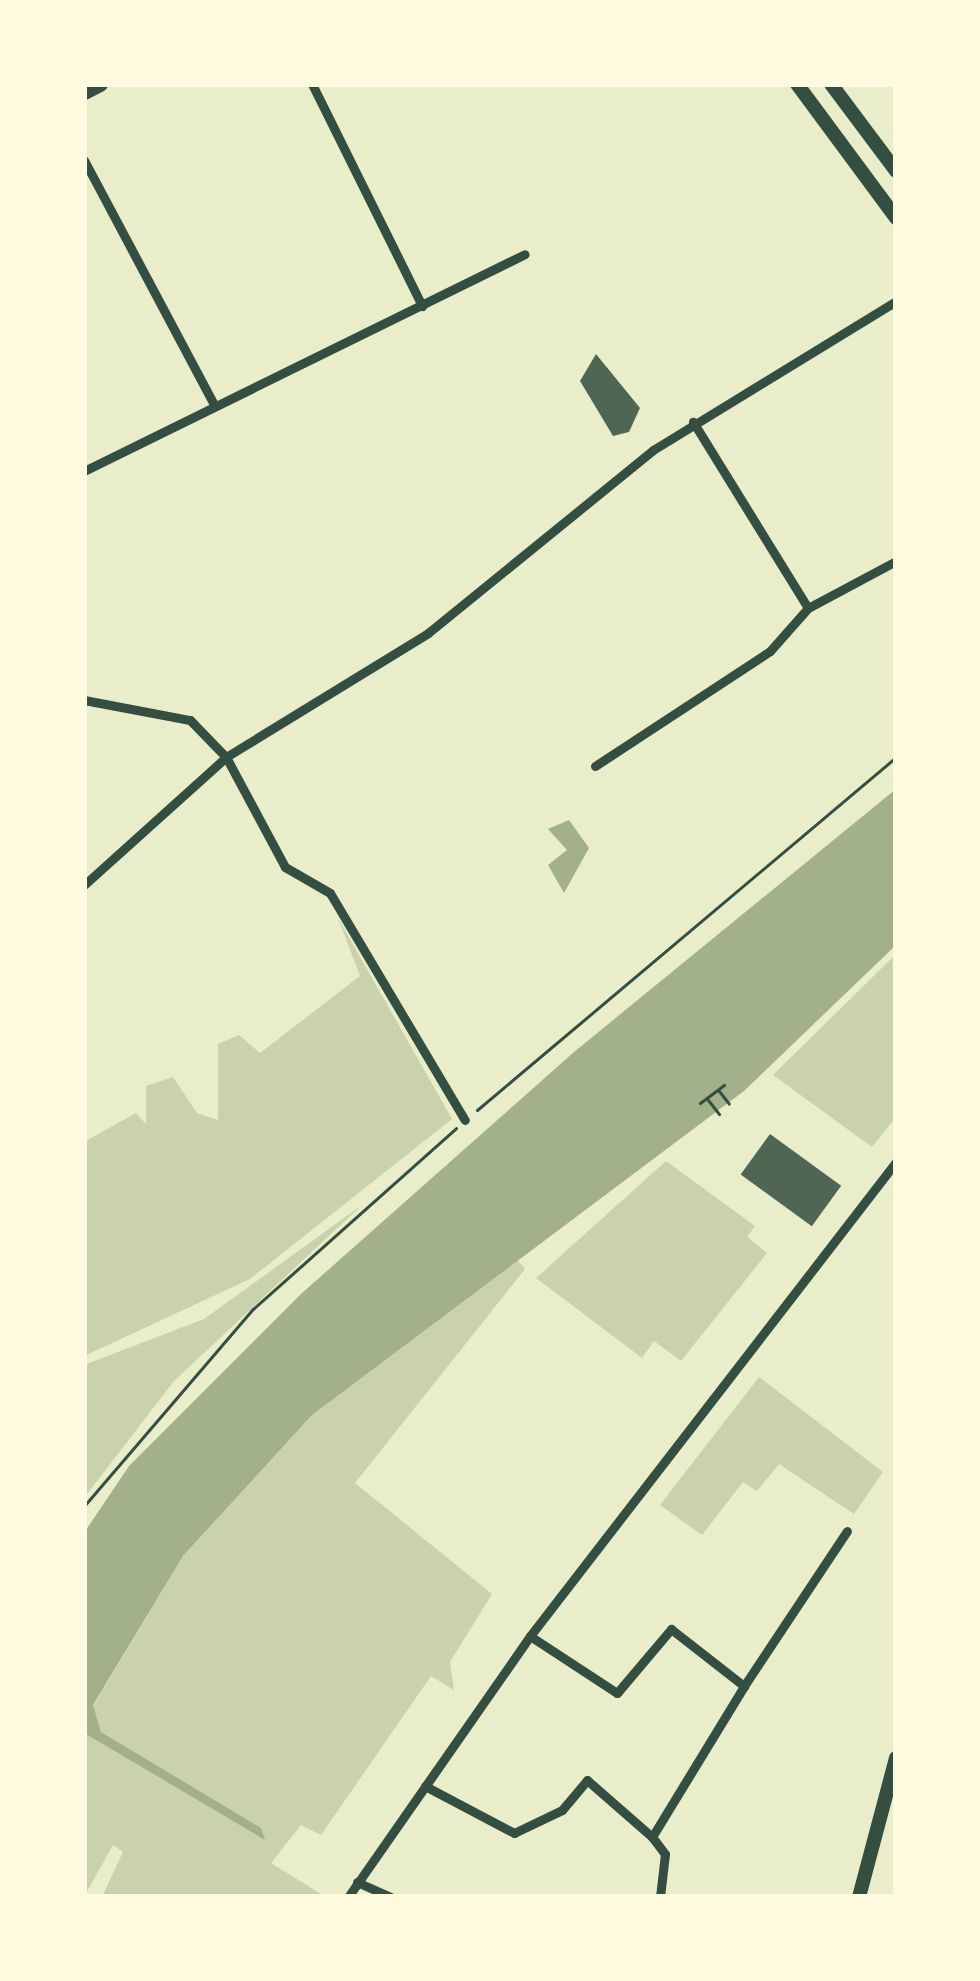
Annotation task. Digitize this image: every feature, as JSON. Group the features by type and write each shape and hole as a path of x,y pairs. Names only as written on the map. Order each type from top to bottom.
{"main road":[{"path":"84,92 100,84"},
{"path":"797,84 896,218"},
{"path":"831,84 896,171"},
{"path":"859,1897 896,1758"}],"street":[{"path":"312,84 422,306"},
{"path":"84,160 214,405"},
{"path":"84,472 525,254"},
{"path":"84,885 226,757 428,633 693,422 896,301"},
{"path":"693,422 808,608"},
{"path":"595,766 770,651 808,608 896,561"},
{"path":"84,700 190,720 226,757 285,867 330,893 465,1120"},
{"path":"348,1897 530,1636 896,1162"},
{"path":"652,1837 847,1531"},
{"path":"530,1636 616,1693 671,1629 744,1686"},
{"path":"425,1786 514,1833 562,1810 587,1780 665,1854 660,1897"},
{"path":"357,1882 391,1897"}],"path":[{"path":"84,1506 253,1309 465,1120 896,757"},
{"path":"700,1103 724,1085"},
{"path":"718,1090 730,1105"},
{"path":"706,1099 719,1114"}],"shaded area":[{"path":"896,789 896,945 744,1091 312,1415 183,1556 93,1705 101,1732 261,1828 265,1840 84,1733 84,1533 129,1466 301,1294 574,1052"},
{"path":"569,820 589,848 564,893 548,865 567,850 548,829"},
{"path":"338,918 452,1119 250,1279 84,1356 84,1142 136,1113 146,1124 146,1086 173,1077 197,1113 218,1120 218,1044 239,1035 260,1053 360,976"},
{"path":"896,954 896,1117 872,1147 773,1075"},
{"path":"666,1161 755,1226 747,1237 767,1253 681,1361 654,1341 642,1358 536,1278"},
{"path":"362,1205 174,1381 84,1498 84,1365 204,1319"},
{"path":"516,1258 525,1269 355,1483 492,1594 450,1662 454,1690 431,1676 321,1835 301,1825 271,1863 326,1897 102,1897 123,1852 113,1845 84,1897 84,1733 265,1840 101,1732 93,1706 183,1556 312,1415"},
{"path":"759,1377 883,1472 854,1514 779,1464 757,1491 743,1482 702,1535 660,1505"}],"building":[{"path":"596,354 640,408 629,432 613,436 580,381"},
{"path":"770,1134 841,1186 812,1226 741,1174"}]}
